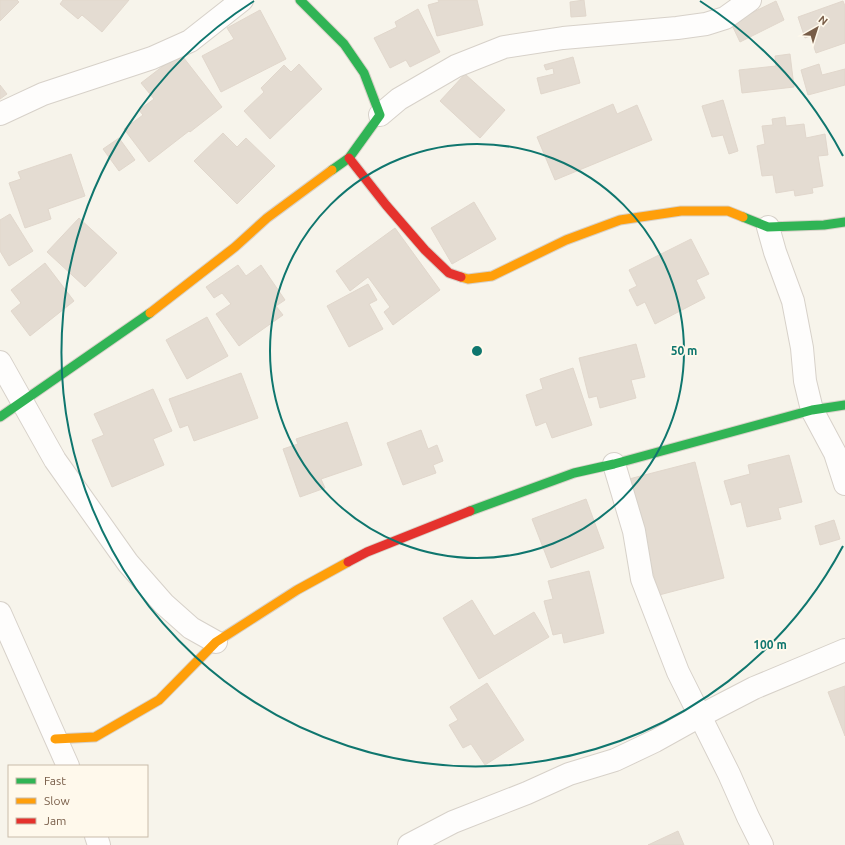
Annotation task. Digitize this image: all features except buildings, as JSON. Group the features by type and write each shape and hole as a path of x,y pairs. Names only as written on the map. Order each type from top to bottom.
{"street":[{"path":"0,114 42,94 152,58 190,41 242,0"},
{"path":"300,0 344,44 364,73 380,115"},
{"path":"0,417 159,307 235,247 268,218 349,158 380,115 399,99 456,66 504,47 563,38 706,24 725,18 750,0"},
{"path":"349,158 386,205 425,250 449,273 468,279 492,276 566,240 620,220 681,211 728,211 768,227 824,225 845,222"},
{"path":"768,227 775,252 793,301 802,348 804,381 812,410 834,453 845,484"},
{"path":"0,362 55,460 91,513 128,563 170,609 192,628 216,642"},
{"path":"55,738 95,737 153,704 159,700 216,642 297,590 367,552 431,526 574,473 614,464 812,410 845,405"},
{"path":"614,464 634,531 642,579 678,672 730,774 748,817 762,845"},
{"path":"0,613 68,765"},
{"path":"409,845 453,822 527,793 569,774 615,760 655,741 754,688 845,650"}],"traffic: fast":[{"path":"300,0 344,44 364,73 380,115 349,158 332,170"},
{"path":"743,217 768,227 824,225 845,222"},
{"path":"0,417 150,313"},
{"path":"470,511 574,473 614,464 812,410 845,405"}],"traffic: slow":[{"path":"150,313 235,247 267,218 332,170"},
{"path":"461,277 468,279 492,276 566,240 620,220 681,211 728,211 743,217"},
{"path":"55,739 95,737 159,700 216,642 297,590 348,562"}],"traffic: jam":[{"path":"349,158 386,205 425,250 449,273 461,277"},
{"path":"348,562 367,552 470,511"}]}
